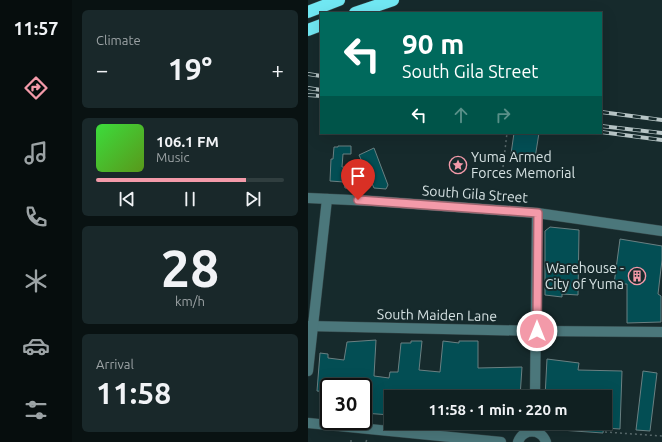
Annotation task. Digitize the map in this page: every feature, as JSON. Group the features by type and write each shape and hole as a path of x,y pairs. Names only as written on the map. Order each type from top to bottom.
{"highway":[{"path":"308,12 338,0"},
{"path":"358,12 393,0"},
{"path":"308,30 320,25"}],"street":[{"name":"South Gila Street","path":"308,198 373,201 538,213 662,231"},
{"path":"308,371 311,326 327,199"},
{"path":"535,390 538,213"},
{"name":"South Maiden Lane","path":"311,326 662,332"},
{"path":"308,423 501,442"},
{"path":"504,442 519,440 529,430"},
{"path":"537,430 547,441"}],"path":[{"path":"503,167 507,134"},
{"path":"606,432 662,436"},
{"path":"351,437 351,442"}],"building":[{"path":"514,134 539,134 535,158 511,154"},
{"path":"351,146 351,154 343,154 342,167 362,168 361,187 345,188 344,182 330,181 331,159 333,159 334,147"},
{"path":"374,148 388,185 386,189 374,188 359,155"},
{"path":"550,227 579,230 578,295 562,294 562,297 545,295 545,231"},
{"name":"Warehouse - City of Yuma","path":"620,239 662,246 658,294 661,296 661,322 627,323 627,284 614,284"},
{"path":"376,340 374,376 389,378 390,372 398,372 401,343 422,341 419,370 440,372 443,341 459,343 459,341 478,341 478,368 522,367 520,390 384,390 384,414 372,414 372,378 320,378 320,391 317,391 320,353 328,354 328,358 344,360 347,342"},
{"path":"547,359 579,363 578,370 622,371 620,429 612,428 612,390 545,390"},
{"path":"643,371 657,373 650,431 636,430"},
{"path":"560,430 603,430 603,433"}],"railway":[{"path":"308,74 320,76"},
{"path":"308,88 320,90"},
{"path":"308,95 320,96"},
{"path":"602,112 662,120"},
{"path":"602,126 662,133"},
{"path":"602,132 662,140"}],"place":[{"name":"Yuma Armed Forces Memorial","path":"458,165"},
{"name":"Warehouse - City of Yuma","path":"637,276"}],"route":[{"path":"358,200 538,213 537,331"}]}
